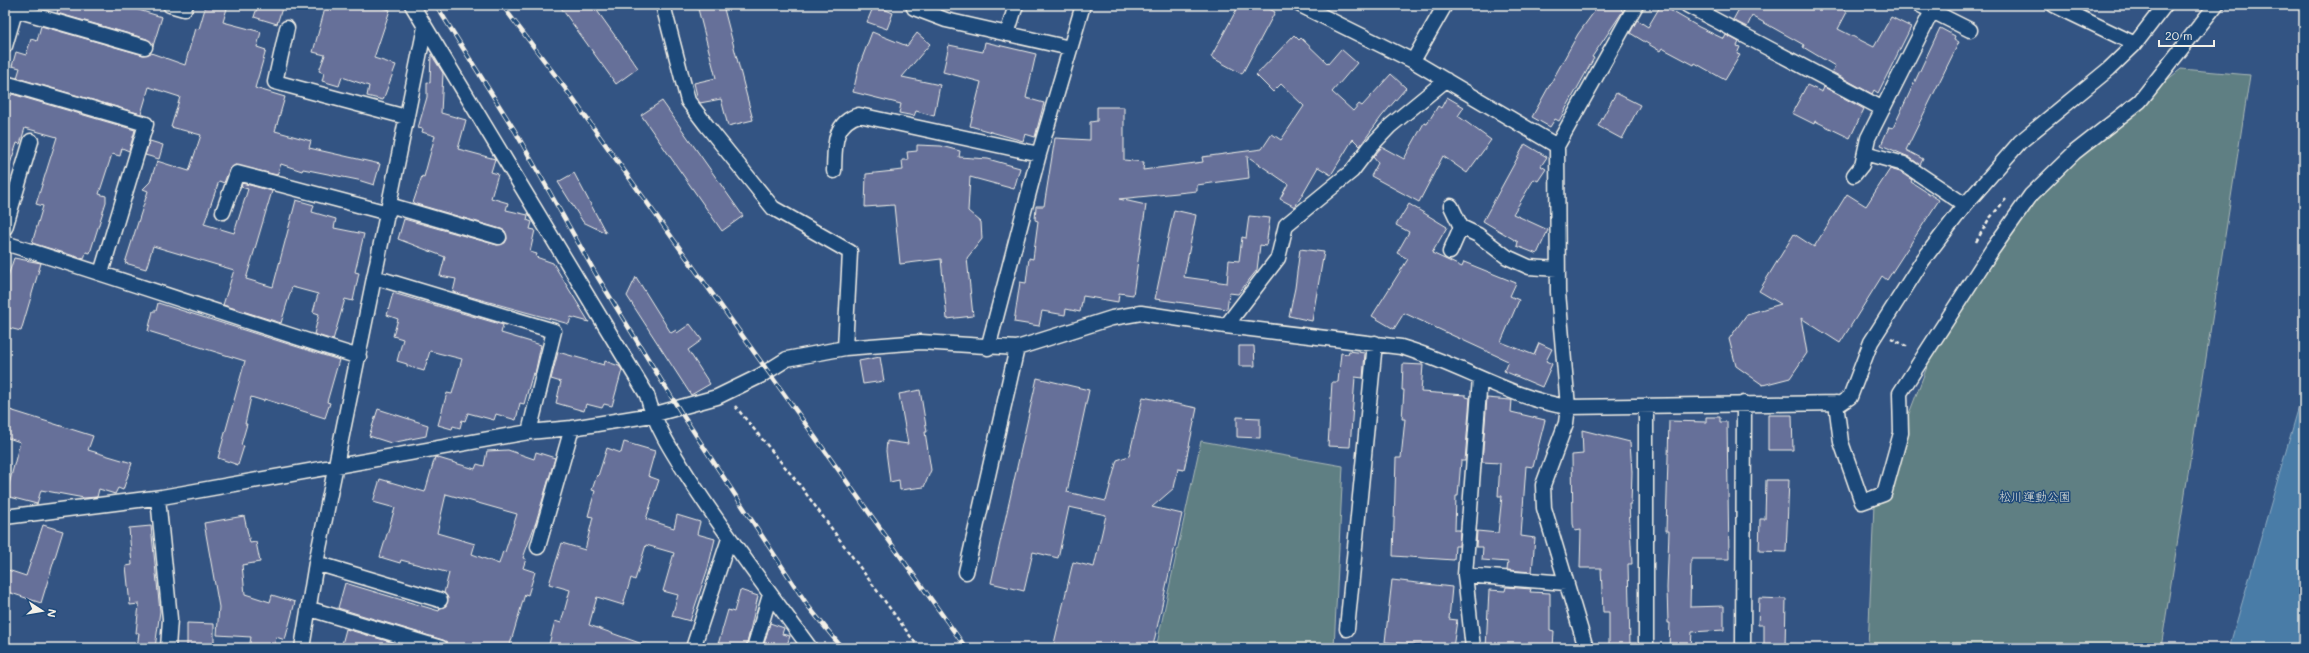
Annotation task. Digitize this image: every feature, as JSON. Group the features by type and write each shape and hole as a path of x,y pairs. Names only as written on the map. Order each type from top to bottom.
{"street":[{"path":"170,5 184,9 186,5"},
{"path":"412,5 647,396 652,415 686,474 729,539 810,648"},
{"path":"663,5 688,101 773,208 850,252 845,348"},
{"path":"913,5 914,8 946,20 1070,48"},
{"path":"1007,34 1016,5"},
{"path":"988,348 1039,154 1083,5"},
{"path":"1300,5 1413,61 1557,146"},
{"path":"1413,61 1445,5"},
{"path":"1586,648 1544,508 1543,485 1566,423 1568,407 1557,269 1557,146 1636,5"},
{"path":"1687,5 1882,109"},
{"path":"2054,5 2135,44"},
{"path":"5,517 158,498 530,432 572,428 652,415 717,397 760,376 787,358 845,348 921,342 988,348 1017,348 1112,318 1141,313 1226,326 1375,343 1426,354 1544,404 1568,407 1646,407 1841,403 1850,397 1870,342 1923,260 1965,205 2020,142 2109,69 2135,44 2165,5"},
{"path":"1836,403 1841,442 1862,502 1884,494 1901,433 1900,392 1992,250 2031,195 2075,152 2140,101 2216,5"},
{"path":"5,46 17,8 145,47"},
{"path":"1854,175 1862,165 1868,138 1926,8 1970,30"},
{"path":"302,648 310,609 316,563 425,27"},
{"path":"287,28 275,82 406,117"},
{"path":"1226,326 1278,258 1286,225 1352,171 1370,146 1390,126 1446,80"},
{"path":"5,83 146,124 101,273"},
{"path":"834,171 835,138 843,123 859,115 1039,154"},
{"path":"5,228 31,141"},
{"path":"1865,153 1904,164 1965,205"},
{"path":"223,212 237,173 499,237"},
{"path":"1451,206 1461,228 1478,235 1507,257 1529,267 1557,269"},
{"path":"1450,252 1461,228"},
{"path":"5,243 359,357"},
{"path":"374,277 554,331 530,432"},
{"path":"1347,629 1375,343"},
{"path":"966,572 1017,348"},
{"path":"1473,648 1465,575 1480,378"},
{"path":"1743,648 1744,404"},
{"path":"1646,407 1646,648"},
{"path":"538,547 572,428"},
{"path":"158,498 170,619 168,648"},
{"path":"693,648 729,539"},
{"path":"316,563 440,600"},
{"path":"1465,575 1566,583"},
{"path":"754,648 770,595"},
{"path":"310,609 441,648"}],"path":[{"path":"724,393 798,484 919,648"}],"green space":[{"name":"松川運動公園","path":"2181,69 2250,75 2161,648 1868,648 1874,504 1951,305 2048,173"},
{"path":"1201,441 1343,466 1334,648 1156,648"}],"water":[{"path":"2304,389 2304,648 2229,648"}],"building":[{"path":"59,5 122,5 162,17 153,46 147,39 57,13"},
{"path":"206,5 228,5 223,22 261,32 257,47 266,50 255,88 285,97 275,131 311,141 309,148 380,164 374,185 358,180 303,169 302,171 281,164 277,175 235,165 229,170 224,183 219,181 204,224 234,233 248,189 241,187 242,183 272,191 246,279 273,287 296,200 314,205 312,212 336,219 334,228 364,234 355,272 359,273 353,301 345,299 333,340 314,334 319,314 313,312 318,294 292,287 281,323 223,305 234,270 153,246 146,269 125,263 148,191 143,189 150,182 157,161 189,171 201,135 171,127 180,97 149,87 141,114 17,78 20,68 12,66 16,52 26,55 31,39 37,41 41,26 143,55 151,53 185,65 195,28 199,29"},
{"path":"258,5 283,5 277,24 254,17"},
{"path":"326,5 375,5 390,10 374,58 396,65 383,100 367,96 369,86 342,77 339,86 322,81 324,73 319,71 325,55 313,52"},
{"path":"559,5 593,5 638,68 616,84"},
{"path":"697,5 723,5 753,120 728,126 721,99 700,103 698,100 694,83 716,78"},
{"path":"874,5 893,13 887,29 867,22"},
{"path":"1239,5 1262,5 1275,12 1242,74 1211,57"},
{"path":"1599,5 1624,5 1621,10 1623,11 1592,57 1594,58 1559,121 1555,119 1550,127 1532,117 1578,34"},
{"path":"1661,5 1699,27 1724,39 1726,35 1739,42 1737,46 1740,47 1737,54 1740,55 1725,80 1695,63 1694,65 1662,48 1660,51 1630,33 1637,20 1648,27"},
{"path":"1731,5 1847,5 1844,11 1847,12 1838,29 1874,47 1891,17 1911,27 1878,93 1874,90 1872,94 1832,72 1835,66 1803,47 1804,45 1752,16 1747,27 1733,20 1739,9"},
{"path":"1940,28 1955,36 1954,39 1959,42 1906,150 1923,159 1920,165 1909,157 1881,145 1889,127 1893,128"},
{"path":"872,32 907,46 917,33 930,44 902,77 940,85 934,116 916,111 914,116 899,113 901,104 853,92 859,66"},
{"path":"1294,35 1299,40 1301,38 1328,64 1341,49 1357,63 1332,92 1353,111 1359,104 1362,106 1391,74 1406,88 1382,116 1360,146 1353,139 1331,175 1318,167 1295,207 1280,199 1288,184 1247,156 1249,178 1197,185 1197,191 1119,199 1146,205 1133,295 1119,293 1118,302 1083,296 1080,312 1066,309 1065,315 1042,311 1039,326 1014,322 1020,282 1026,283 1029,258 1033,259 1038,221 1035,220 1036,206 1044,206 1055,138 1090,140 1090,122 1097,121 1097,107 1124,107 1124,160 1144,162 1143,170 1203,162 1202,157 1262,149 1272,134 1281,140 1304,106 1281,84 1273,92 1256,75"},
{"path":"985,42 1036,54 1026,98 1044,103 1035,137 1025,134 1023,141 970,126 981,82 943,72 949,45 983,52"},
{"path":"431,54 443,73 441,113 466,120 458,149 495,159 491,172 498,174 491,198 508,203 506,210 528,215 527,220 532,222 530,229 535,230 530,252 537,254 536,257 553,263 589,322 571,317 569,324 453,292 456,279 440,276 445,257 398,239 404,219 497,245 505,243 507,239 505,231 501,229 413,203 422,176 424,177 435,136 422,132 423,129 418,128 427,97 427,82 430,83"},
{"path":"1807,85 1822,92 1824,87 1864,109 1850,138 1815,121 1814,124 1792,113"},
{"path":"1616,93 1640,105 1622,139 1598,126"},
{"path":"5,94 11,96 12,94 135,130 129,151 122,148 120,156 112,154 99,194 106,196 106,202 90,253 86,252 84,259 32,243 43,206 36,204 57,137 25,128 20,144 17,143 8,170 5,170"},
{"path":"1447,97 1464,107 1458,116 1491,140 1467,173 1443,156 1419,202 1371,176 1378,163 1373,157 1382,147 1404,159 1424,123 1427,124 1438,106 1441,108"},
{"path":"662,101 743,216 722,231 641,115"},
{"path":"150,141 163,145 159,159 145,155"},
{"path":"1525,144 1547,157 1541,166 1546,169 1538,181 1534,179 1513,214 1548,230 1537,254 1517,246 1518,242 1483,221"},
{"path":"917,145 941,146 960,151 959,157 988,159 1020,168 1014,189 970,177 968,211 981,222 982,239 967,258 973,316 947,319 941,259 900,264 894,205 865,207 866,174 903,170 902,160 908,160 907,152 917,151"},
{"path":"1890,169 1900,172 1912,180 1911,182 1939,200 1887,280 1882,276 1840,343 1801,318 1807,353 1790,378 1763,385 1736,366 1729,339 1747,314 1781,304 1759,291 1794,234 1814,247 1847,194 1866,206"},
{"path":"574,173 606,233 583,222 558,182"},
{"path":"1409,204 1447,227 1432,253 1462,267 1464,262 1516,283 1510,296 1519,300 1501,342 1534,355 1539,343 1552,349 1546,361 1552,364 1542,387 1504,371 1508,361 1404,313 1394,329 1372,316 1408,259 1397,253 1409,232 1396,225"},
{"path":"1174,210 1196,215 1184,277 1227,283 1229,260 1239,261 1242,237 1246,238 1249,216 1270,218 1266,246 1260,245 1257,270 1238,294 1229,293 1227,309 1155,299"},
{"path":"1300,249 1324,252 1312,321 1289,316 1295,288"},
{"path":"14,258 41,263 21,331 5,327 5,285"},
{"path":"636,277 671,333 676,330 677,333 690,324 702,340 688,350 710,384 691,395 627,296"},
{"path":"393,293 503,325 501,333 541,345 535,374 533,373 524,404 520,403 516,420 496,414 494,420 468,413 465,421 462,420 460,428 453,426 452,429 438,425 447,393 452,394 462,359 430,351 424,371 407,366 407,364 397,361 403,339 393,336 398,319 387,315"},
{"path":"158,303 339,360 327,402 330,403 325,418 264,399 264,401 251,397 245,424 247,424 241,445 244,446 238,465 218,458 245,361 148,331 153,311 156,311"},
{"path":"1239,346 1254,346 1255,366 1239,366"},
{"path":"1349,351 1365,353 1363,378 1355,377 1350,447 1328,446 1332,382 1338,382 1341,353 1348,354"},
{"path":"558,352 604,365 605,361 619,366 622,370 612,406 604,404 602,408 586,404 584,411 556,403 561,382 551,379"},
{"path":"880,357 884,381 863,384 859,361"},
{"path":"1403,364 1423,365 1421,392 1466,395 1466,397 1470,398 1465,461 1461,461 1458,496 1456,496 1455,530 1460,530 1459,546 1455,546 1454,560 1393,556 1396,458 1401,458 1405,419 1402,419 1404,390 1402,390"},
{"path":"1037,378 1089,390 1067,492 1106,501 1117,460 1129,456 1143,397 1197,408 1184,470 1178,469 1174,488 1152,507 1182,514 1153,646 1143,643 1142,648 1053,648 1073,562 1094,567 1106,515 1069,507 1058,558 1033,552 1024,591 991,583"},
{"path":"920,390 927,432 925,432 931,470 924,487 900,490 899,480 890,482 886,451 887,441 908,444 899,394"},
{"path":"1487,398 1512,400 1511,412 1545,420 1533,467 1526,466 1521,536 1535,538 1532,572 1507,570 1508,562 1482,560 1483,547 1476,547 1477,531 1498,533 1502,496 1498,496 1500,463 1482,462"},
{"path":"378,409 428,425 426,436 391,443 369,436"},
{"path":"10,410 93,436 88,450 132,463 123,490 118,488 115,494 99,489 97,497 84,498 41,490 37,504 6,496 20,442 5,437 5,413 9,414"},
{"path":"1768,415 1792,415 1793,450 1768,450"},
{"path":"1237,417 1260,418 1260,438 1237,437"},
{"path":"1706,417 1720,417 1720,422 1727,422 1729,559 1691,559 1690,607 1724,606 1724,630 1692,632 1691,648 1669,648 1670,623 1668,623 1667,588 1669,531 1666,531 1669,421 1706,422"},
{"path":"1582,430 1630,442 1632,472 1631,504 1629,504 1632,564 1628,564 1630,645 1609,645 1609,612 1603,612 1601,568 1580,568 1581,530 1575,531 1573,524 1572,455 1583,454"},
{"path":"624,442 655,451 648,476 659,480 646,519 674,528 677,515 700,522 697,534 715,539 708,568 690,621 672,616 678,595 663,591 674,553 646,545 635,580 631,578 623,605 597,597 589,625 648,646 648,648 548,648 555,621 561,623 570,590 549,584 562,543 585,550 593,517 588,516 595,491 592,490 597,475 598,476 607,448 621,453"},
{"path":"508,450 534,459 536,452 555,458 536,522 523,558 526,559 523,568 535,572 528,595 525,594 509,648 449,648 447,642 443,640 338,608 345,583 439,611 440,608 446,606 448,598 444,593 449,573 401,560 400,563 380,557 395,508 373,502 380,479 425,492 435,457 475,469 477,464 484,466 487,451","holes":["446,494 517,514 505,552 503,551 499,564 472,554 475,544 437,533"]},
{"path":"1766,480 1789,480 1786,552 1759,551 1760,519 1765,519"},
{"path":"244,516 250,543 256,542 260,562 242,565 245,594 270,602 272,595 295,602 285,640 276,637 274,648 249,648 251,637 217,635 219,607 204,523"},
{"path":"43,525 63,531 41,603 5,591 5,569 26,576"},
{"path":"151,526 160,611 155,648 137,648 139,633 136,633 139,604 130,605 126,566 132,565 129,528"},
{"path":"1392,580 1452,587 1449,619 1457,620 1453,648 1385,642"},
{"path":"1506,587 1531,589 1530,592 1550,593 1550,630 1554,631 1553,648 1486,648 1489,590 1505,591"},
{"path":"740,590 758,596 746,648 717,648 728,610 734,612"},
{"path":"1759,598 1786,599 1785,648 1764,648 1764,625 1758,625"},
{"path":"187,623 214,624 214,648 187,648"},
{"path":"770,623 784,628 782,634 790,636 786,648 763,648"},
{"path":"346,629 411,648 341,648"}],"railway":[{"path":"436,5 515,131 597,276 682,414 808,606 842,648"},
{"path":"502,5 565,88 966,648"}]}
